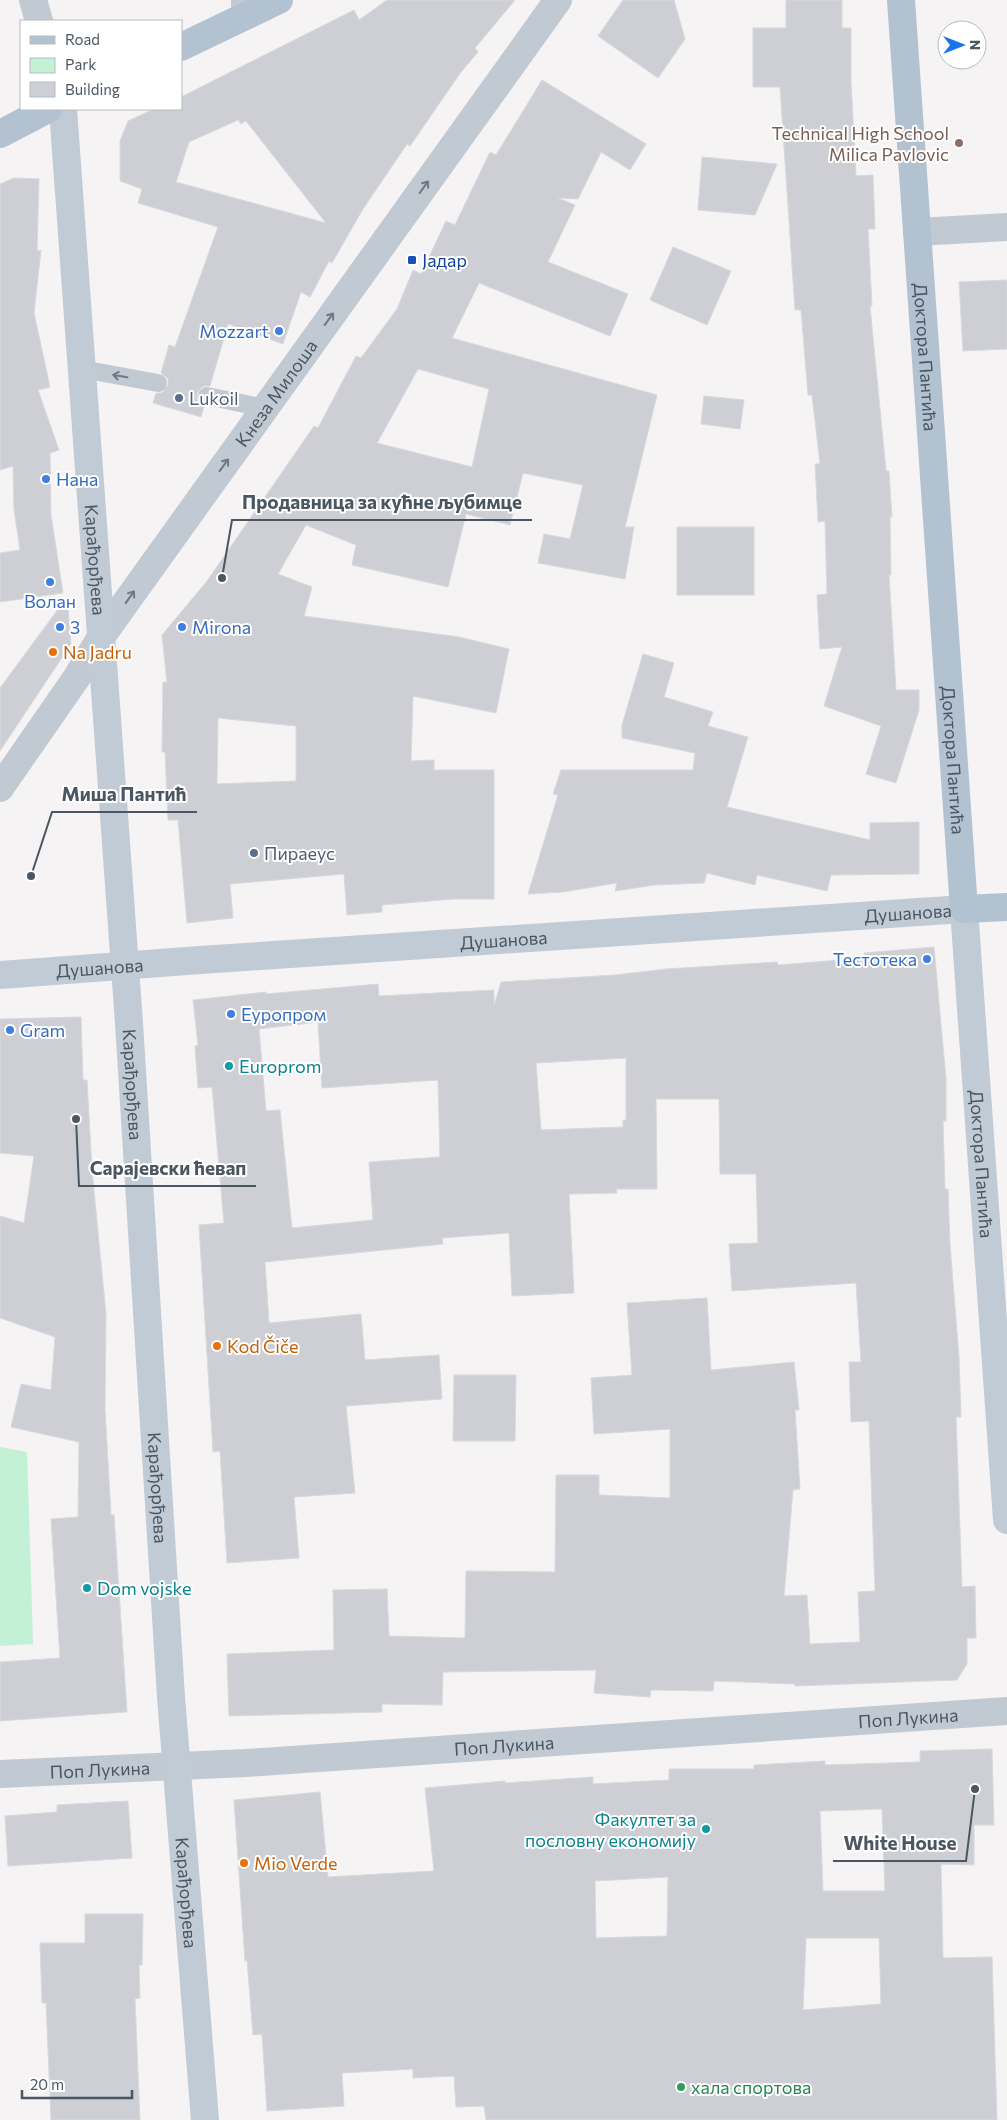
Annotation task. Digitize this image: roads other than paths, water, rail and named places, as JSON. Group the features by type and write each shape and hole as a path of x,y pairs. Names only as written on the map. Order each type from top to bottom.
{"main road":[{"path":"182,46 240,10 279,0"},
{"name":"Доктора Пантића","path":"900,0 964,910"},
{"path":"0,134 46,110"},
{"name":"Душанова","path":"964,910 1007,907"}],"street":[{"path":"33,0 39,20"},
{"name":"Кнеза Милоша","path":"0,788 77,677 101,637 558,0"},
{"name":"Карађорђева","path":"63,110 125,965 176,1766 205,2120"},
{"path":"917,232 1007,227"},
{"name":"Душанова","path":"0,976 125,965 964,910"},
{"name":"Доктора Пантића","path":"964,910 1007,1520"},
{"name":"Поп Лукина","path":"0,1774 176,1766 1007,1711"}],"lane":[{"path":"82,369 158,383"},
{"path":"207,396 264,408"}],"place":[{"name":"Technical High School Milica Pavlovic","path":"959,143"},
{"name":"Јадар","path":"412,260"},
{"name":"Mozzart","path":"279,331"},
{"name":"Lukoil","path":"179,398"},
{"name":"Нана","path":"46,479"},
{"name":"Продавница за кућне љубимце","path":"222,578"},
{"name":"Волан","path":"50,582"},
{"name":"3","path":"60,627"},
{"name":"Mirona","path":"182,627"},
{"name":"Na Jadru","path":"53,652"},
{"name":"Пираеус","path":"254,853"},
{"name":"Миша Пантић","path":"31,876"},
{"name":"Тестотека","path":"927,959"},
{"name":"Еуропром","path":"231,1014"},
{"name":"Gram","path":"10,1030"},
{"name":"Europrom","path":"229,1066"},
{"name":"Сарајевски ћевап","path":"76,1119"},
{"name":"Kod Čiče","path":"217,1346"},
{"name":"Dom vojske","path":"87,1588"},
{"name":"White House","path":"975,1789"},
{"name":"Факултет за пословну економију","path":"706,1829"},
{"name":"Mio Verde","path":"244,1863"},
{"name":"хала спортова","path":"681,2087"}]}
